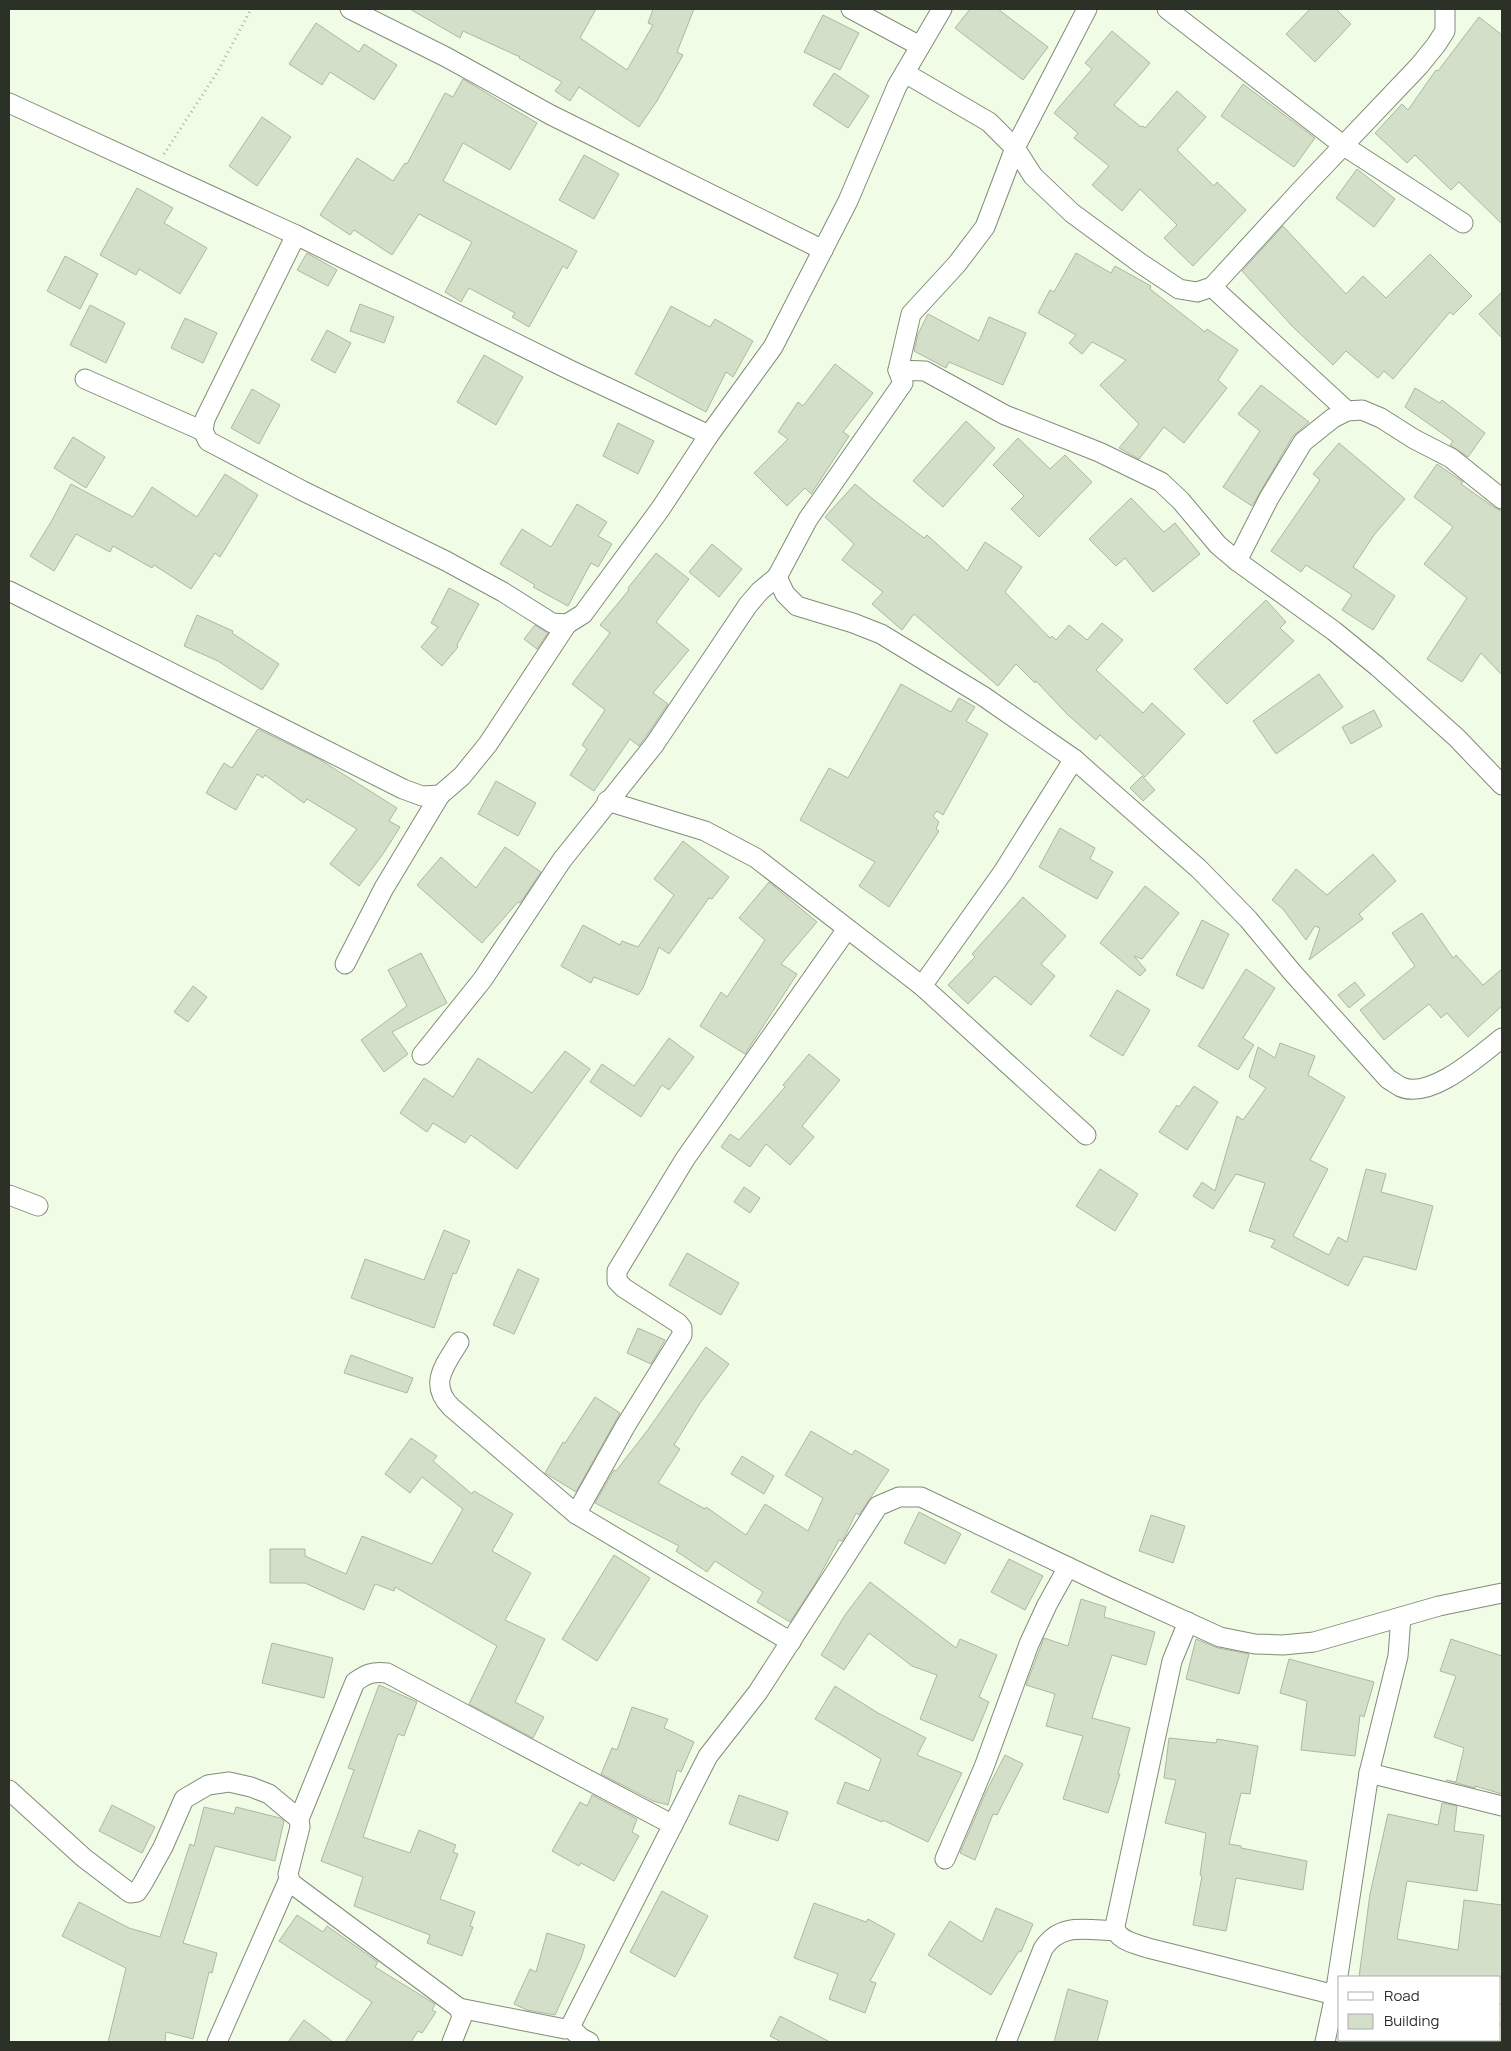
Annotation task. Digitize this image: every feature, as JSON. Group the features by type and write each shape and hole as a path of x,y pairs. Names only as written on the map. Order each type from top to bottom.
{"street":[{"path":"350,9 446,57 551,115 823,250"},
{"path":"852,9 920,46"},
{"path":"345,964 384,888 440,796 462,776 488,744 567,624 583,614 773,347 848,201 898,86 942,9"},
{"path":"422,1055 483,979 562,860 607,801 654,745 748,605 760,591 777,577 808,519 903,383 898,370 911,314 957,264 985,227 1016,148 1088,9"},
{"path":"1167,9 1344,146 1463,223"},
{"path":"905,73 989,122 1016,148 1033,176 1072,213 1178,289 1197,292 1212,287 1436,46 1445,31 1445,9"},
{"path":"9,103 296,236 572,371 709,435"},
{"path":"202,431 205,419 296,236"},
{"path":"1212,287 1347,411"},
{"path":"898,370 925,372 1005,415 1099,452 1160,482 1181,501 1218,544 1237,561 1334,631 1378,667 1457,738 1502,785"},
{"path":"85,379 202,431 208,441 300,490 454,566 503,592 552,623 567,624"},
{"path":"1237,561 1268,498 1304,442 1333,418 1347,411 1362,410 1381,418 1414,439 1451,458 1502,499"},
{"path":"777,577 785,594 797,606 853,623 881,634 984,696 1074,759 1199,869 1248,919 1292,972 1388,1079 1402,1088 1415,1090 1430,1087 1459,1070 1502,1038"},
{"path":"9,592 403,789 422,796 440,796"},
{"path":"922,986 1003,872 1074,759"},
{"path":"607,801 705,831 748,854 922,986 1086,1135"},
{"path":"576,1514 626,1425 682,1335 682,1328 678,1323 624,1288 617,1281 617,1271 685,1159 847,929"},
{"path":"9,1195 38,1206"},
{"path":"459,1342 439,1375 440,1390 444,1400 576,1514 792,1642"},
{"path":"289,1879 459,2008 565,2029 570,2027 708,1756 758,1692 792,1642 878,1506 899,1496 921,1497 959,1513 1068,1567 1220,1637 1255,1644 1283,1645 1314,1642 1439,1606 1502,1593"},
{"path":"945,1859 984,1767 1029,1644 1047,1605 1068,1567"},
{"path":"1341,1976 1369,1774 1398,1656 1401,1617"},
{"path":"1115,1931 1138,1826 1158,1718 1172,1661 1188,1622"},
{"path":"216,2042 289,1879 288,1874 300,1827 299,1819 354,1682 363,1676 374,1672 387,1673 673,1825"},
{"path":"1369,1774 1502,1806"},
{"path":"9,1790 84,1858 130,1893 137,1892 143,1883 163,1846 184,1798 198,1789 208,1785 229,1782 251,1787 269,1794 299,1819"},
{"path":"1006,2042 1042,1949 1049,1939 1058,1933 1069,1930 1115,1931 1121,1937 1148,1948 1338,1994 1325,2042"},
{"path":"452,2042 462,2017 459,2008"},
{"path":"570,2027 581,2038 589,2042"}],"path":[{"path":"154,169 218,71 251,9"}],"building":[{"path":"410,9 596,9 580,38 627,70 653,25 648,23 653,9 694,9 677,52 683,55 657,101 639,127 579,87 570,101 555,91 562,82 520,57 463,31 460,38"},
{"path":"970,9 998,9 1048,47 1023,80 955,28"},
{"path":"1310,9 1336,9 1351,24 1315,62 1286,34"},
{"path":"823,15 859,33 840,70 804,52"},
{"path":"1479,17 1502,35 1502,224 1459,182 1451,190 1415,155 1407,163 1375,133 1402,104 1408,110 1436,70 1438,71"},
{"path":"316,23 359,52 364,44 397,65 374,100 330,72 322,85 289,64"},
{"path":"1112,31 1150,63 1114,105 1141,127 1145,128 1177,91 1206,117 1177,150 1214,186 1217,182 1246,210 1193,266 1164,238 1177,225 1140,189 1122,211 1092,185 1109,166 1074,138 1078,133 1054,113 1092,69 1085,63"},
{"path":"834,73 869,96 848,128 813,105"},
{"path":"463,79 537,123 510,170 463,143 443,181 577,251 567,269 563,266 529,327 512,317 515,313 469,288 461,302 445,292 472,242 419,214 392,255 354,230 350,235 320,215 357,158 393,181 405,163 407,164 445,93 453,97"},
{"path":"1243,84 1315,138 1294,167 1221,116"},
{"path":"262,117 291,137 257,186 229,166"},
{"path":"584,155 619,174 594,219 559,200"},
{"path":"1357,169 1395,199 1374,227 1336,198"},
{"path":"137,188 173,208 164,223 207,248 180,294 139,269 136,275 100,255"},
{"path":"1283,226 1346,294 1363,276 1386,298 1430,254 1472,296 1453,315 1450,312 1393,379 1384,371 1378,378 1346,351 1333,365 1293,327 1242,271"},
{"path":"307,253 337,270 328,286 297,270"},
{"path":"1076,253 1111,273 1115,266 1151,286 1150,289 1205,332 1207,329 1238,350 1218,380 1227,388 1184,443 1164,427 1139,459 1119,448 1139,424 1100,385 1126,360 1092,342 1082,354 1069,343 1076,335 1038,313 1050,290 1054,292"},
{"path":"65,256 98,274 80,309 47,291"},
{"path":"1502,292 1502,338 1479,314"},
{"path":"360,304 394,317 384,343 350,331"},
{"path":"90,305 125,323 106,363 70,345"},
{"path":"671,306 710,327 715,319 753,341 733,377 726,372 706,412 635,374"},
{"path":"928,314 979,341 989,317 1026,333 1003,385 949,362 946,368 914,351 918,334"},
{"path":"185,318 217,333 203,363 171,348"},
{"path":"327,330 351,343 335,373 311,360"},
{"path":"484,355 523,377 496,425 457,402"},
{"path":"835,364 873,393 843,432 849,436 811,494 805,488 787,506 754,473 788,439 778,432 798,402 803,406"},
{"path":"1261,385 1309,422 1293,436 1252,506 1223,487 1260,431 1238,414"},
{"path":"1415,388 1440,403 1442,400 1485,433 1468,457 1450,445 1453,441 1405,407"},
{"path":"252,389 280,405 259,444 231,428"},
{"path":"966,421 995,448 943,507 913,481"},
{"path":"618,423 654,441 638,474 603,456"},
{"path":"73,437 105,457 86,488 54,468"},
{"path":"1018,438 1050,469 1065,455 1092,482 1039,537 1011,509 1024,496 993,465"},
{"path":"1339,443 1405,499 1374,535 1353,567 1395,596 1373,630 1342,610 1352,595 1306,565 1301,572 1271,551 1320,480 1313,474"},
{"path":"1437,464 1463,482 1461,484 1502,511 1502,675 1481,653 1462,682 1427,659 1467,598 1424,564 1453,527 1414,497"},
{"path":"225,474 258,495 220,557 215,553 191,589 154,565 152,568 113,546 110,552 76,534 54,571 30,556 71,484 133,517 152,487 197,517"},
{"path":"855,484 924,538 927,535 967,571 985,542 1022,567 1005,592 1050,638 1052,636 1056,640 1069,625 1087,640 1102,623 1123,640 1096,670 1143,713 1152,703 1185,734 1145,777 1100,735 1096,740 1016,664 998,686 914,614 902,630 872,604 883,592 842,560 854,544 825,517"},
{"path":"1131,498 1164,532 1175,523 1200,554 1153,592 1125,558 1116,566 1089,539"},
{"path":"577,504 607,522 598,536 612,544 598,567 591,563 568,606 533,587 535,585 500,564 522,529 551,547"},
{"path":"712,544 742,569 719,597 689,572"},
{"path":"656,553 689,579 656,622 689,650 653,693 668,704 639,746 630,739 594,791 570,775 587,749 582,745 605,710 572,684 610,633 600,625"},
{"path":"449,588 479,604 457,645 458,647 442,666 421,647 438,627 431,623"},
{"path":"1266,600 1286,622 1280,628 1294,641 1227,704 1194,669"},
{"path":"197,615 233,631 232,633 279,664 262,690 218,661 184,646"},
{"path":"535,625 548,633 537,649 524,639"},
{"path":"1319,674 1343,707 1276,754 1253,721"},
{"path":"901,684 951,712 959,698 975,707 966,721 988,734 943,815 937,811 933,816 939,822 936,829 939,831 889,907 859,886 875,862 800,820 829,768 848,778"},
{"path":"1374,710 1382,726 1351,744 1342,727"},
{"path":"258,729 319,759 397,808 389,821 400,827 359,886 330,864 357,829 307,799 304,803 265,775 263,778 257,774 236,810 206,793 224,763 232,768"},
{"path":"1142,776 1155,790 1143,801 1130,788"},
{"path":"496,781 536,803 518,836 478,814"},
{"path":"1060,828 1095,848 1090,859 1113,872 1097,899 1039,867"},
{"path":"683,841 729,877 712,899 709,898 669,954 659,947 643,988 638,995 594,977 591,983 561,966 583,925 620,945 622,941 638,947 674,895 654,879"},
{"path":"505,847 541,872 520,903 518,902 482,943 417,885 441,857 476,888"},
{"path":"1373,854 1396,881 1359,914 1363,919 1309,960 1320,928 1315,926 1306,940 1283,909 1272,900 1296,869 1327,895"},
{"path":"769,882 817,922 781,964 797,974 745,1054 700,1026 721,992 727,997 765,940 739,918"},
{"path":"1145,886 1179,913 1142,959 1134,956 1146,970 1140,976 1100,943"},
{"path":"1023,897 1066,936 1041,964 1055,976 1031,1005 995,976 968,1004 948,985 975,957 972,954"},
{"path":"1422,913 1453,958 1456,955 1483,985 1502,969 1502,1006 1468,1037 1447,1013 1441,1018 1429,1004 1384,1040 1360,1010 1415,966 1392,933"},
{"path":"1202,920 1229,934 1203,989 1176,975"},
{"path":"421,953 447,1003 392,1032 408,1054 384,1072 361,1040 407,1006 388,970"},
{"path":"1246,969 1275,988 1243,1038 1254,1045 1238,1070 1198,1046"},
{"path":"1355,982 1365,995 1349,1008 1338,995"},
{"path":"193,986 207,997 188,1022 174,1012"},
{"path":"1117,990 1150,1010 1123,1056 1090,1036"},
{"path":"669,1038 694,1057 669,1090 662,1085 641,1117 590,1082 602,1064 634,1086"},
{"path":"1280,1043 1315,1056 1308,1075 1345,1097 1310,1160 1328,1169 1293,1236 1329,1255 1338,1237 1347,1242 1366,1169 1386,1174 1381,1192 1433,1206 1416,1270 1364,1256 1348,1286 1271,1247 1275,1240 1249,1231 1265,1183 1236,1174 1213,1209 1193,1196 1202,1182 1215,1191 1237,1116 1243,1120 1266,1088 1249,1077 1258,1047 1275,1058"},
{"path":"565,1051 590,1069 517,1169 471,1135 465,1143 433,1123 427,1132 400,1113 424,1078 453,1097 478,1058 532,1093"},
{"path":"809,1054 840,1080 802,1126 814,1137 790,1165 766,1144 750,1167 721,1147 730,1134 739,1140 785,1087 783,1085"},
{"path":"1194,1086 1218,1102 1187,1150 1159,1132 1177,1105 1179,1107"},
{"path":"1100,1169 1138,1194 1115,1231 1076,1206"},
{"path":"744,1187 760,1198 750,1213 734,1202"},
{"path":"444,1230 470,1241 456,1274 453,1273 434,1328 351,1298 365,1259 424,1280"},
{"path":"687,1253 739,1283 721,1315 669,1285"},
{"path":"518,1269 539,1279 514,1334 493,1325"},
{"path":"638,1328 665,1340 651,1364 627,1353"},
{"path":"706,1347 729,1364 700,1403 674,1445 680,1449 658,1483 705,1509 706,1507 746,1535 765,1504 808,1531 823,1498 785,1475 811,1431 852,1455 855,1450 889,1470 859,1515 856,1513 842,1541 839,1540 815,1584 790,1622 757,1602 763,1592 715,1561 707,1572 676,1551 679,1546 595,1503 614,1470 616,1471 647,1431"},
{"path":"351,1355 413,1378 407,1393 344,1373"},
{"path":"595,1397 620,1413 576,1492 545,1473 563,1442 565,1443"},
{"path":"411,1438 437,1456 433,1461 472,1494 474,1491 513,1514 492,1551 531,1573 505,1620 545,1639 515,1702 544,1717 533,1738 469,1704 497,1646 395,1587 394,1591 375,1584 364,1610 305,1583 270,1583 270,1549 305,1549 305,1556 346,1574 362,1536 432,1564 463,1509 422,1477 410,1493 385,1474"},
{"path":"742,1456 774,1476 764,1494 731,1474"},
{"path":"919,1512 961,1534 945,1564 904,1543"},
{"path":"1151,1515 1185,1526 1173,1563 1139,1551"},
{"path":"614,1555 650,1578 597,1661 562,1639"},
{"path":"1009,1559 1043,1576 1025,1610 991,1592"},
{"path":"870,1582 956,1648 960,1639 997,1655 979,1697 989,1702 973,1741 920,1719 937,1675 912,1666 869,1633 844,1670 821,1655 845,1615"},
{"path":"1081,1599 1106,1607 1104,1617 1155,1632 1146,1665 1112,1655 1092,1718 1130,1728 1118,1774 1120,1774 1108,1813 1063,1799 1083,1736 1046,1726 1055,1694 1026,1685 1044,1638 1068,1646"},
{"path":"1196,1639 1218,1648 1249,1654 1239,1694 1186,1679"},
{"path":"1451,1639 1502,1656 1502,1794 1446,1780 1456,1782 1464,1748 1434,1737 1456,1676 1440,1671"},
{"path":"272,1643 333,1658 324,1698 262,1683"},
{"path":"1289,1659 1374,1682 1364,1717 1360,1715 1355,1756 1301,1750 1307,1701 1280,1693"},
{"path":"379,1685 417,1702 404,1736 398,1734 363,1837 410,1853 419,1830 456,1845 453,1852 458,1854 440,1899 475,1912 470,1926 473,1927 462,1956 427,1943 430,1935 354,1906 363,1877 321,1861 354,1770 348,1768"},
{"path":"835,1686 878,1713 926,1738 917,1755 962,1773 928,1842 883,1820 882,1822 837,1803 845,1782 869,1791 881,1759 815,1719"},
{"path":"632,1707 668,1719 664,1728 694,1742 681,1772 677,1770 668,1805 653,1801 601,1774 612,1748 617,1750"},
{"path":"1169,1738 1216,1743 1217,1739 1258,1746 1250,1794 1241,1793 1229,1844 1307,1861 1303,1890 1236,1878 1226,1931 1193,1925 1202,1876 1200,1875 1206,1833 1165,1823 1176,1780 1164,1778"},
{"path":"1005,1755 1023,1764 997,1815 993,1814 975,1860 960,1853 986,1792"},
{"path":"592,1795 637,1819 632,1832 639,1836 614,1881 581,1863 579,1866 552,1851 580,1802 587,1806"},
{"path":"739,1795 788,1812 778,1841 729,1824"},
{"path":"1442,1803 1457,1806 1454,1831 1484,1835 1477,1891 1407,1881 1397,1939 1458,1950 1464,1900 1502,1905 1502,1977 1359,1976 1370,1894 1388,1814 1438,1825"},
{"path":"112,1805 155,1827 142,1853 99,1831"},
{"path":"204,1807 234,1814 236,1807 280,1818 284,1821 275,1861 215,1846 183,1943 217,1953 212,1973 209,1972 193,2039 166,2032 165,2042 108,2042 126,1968 62,1936 79,1902 129,1928 160,1937 190,1844 194,1846"},
{"path":"662,1891 708,1916 675,1977 630,1952"},
{"path":"814,1903 866,1922 868,1919 895,1934 870,1981 876,1983 865,2013 829,1999 838,1974 794,1958"},
{"path":"996,1908 1033,1924 1021,1952 1019,1951 991,1995 928,1955 950,1921 982,1942"},
{"path":"297,1915 323,1932 327,1926 378,1962 375,1967 435,2004 432,2010 436,2012 422,2033 418,2031 411,2042 345,2042 372,2002 279,1941"},
{"path":"547,1933 585,1945 555,2015 527,2010 514,2004 530,1969 536,1972"},
{"path":"1068,1989 1108,2001 1097,2042 1054,2042"},
{"path":"780,2016 830,2042 781,2042 770,2036"},
{"path":"304,2020 333,2042 288,2042"}]}
